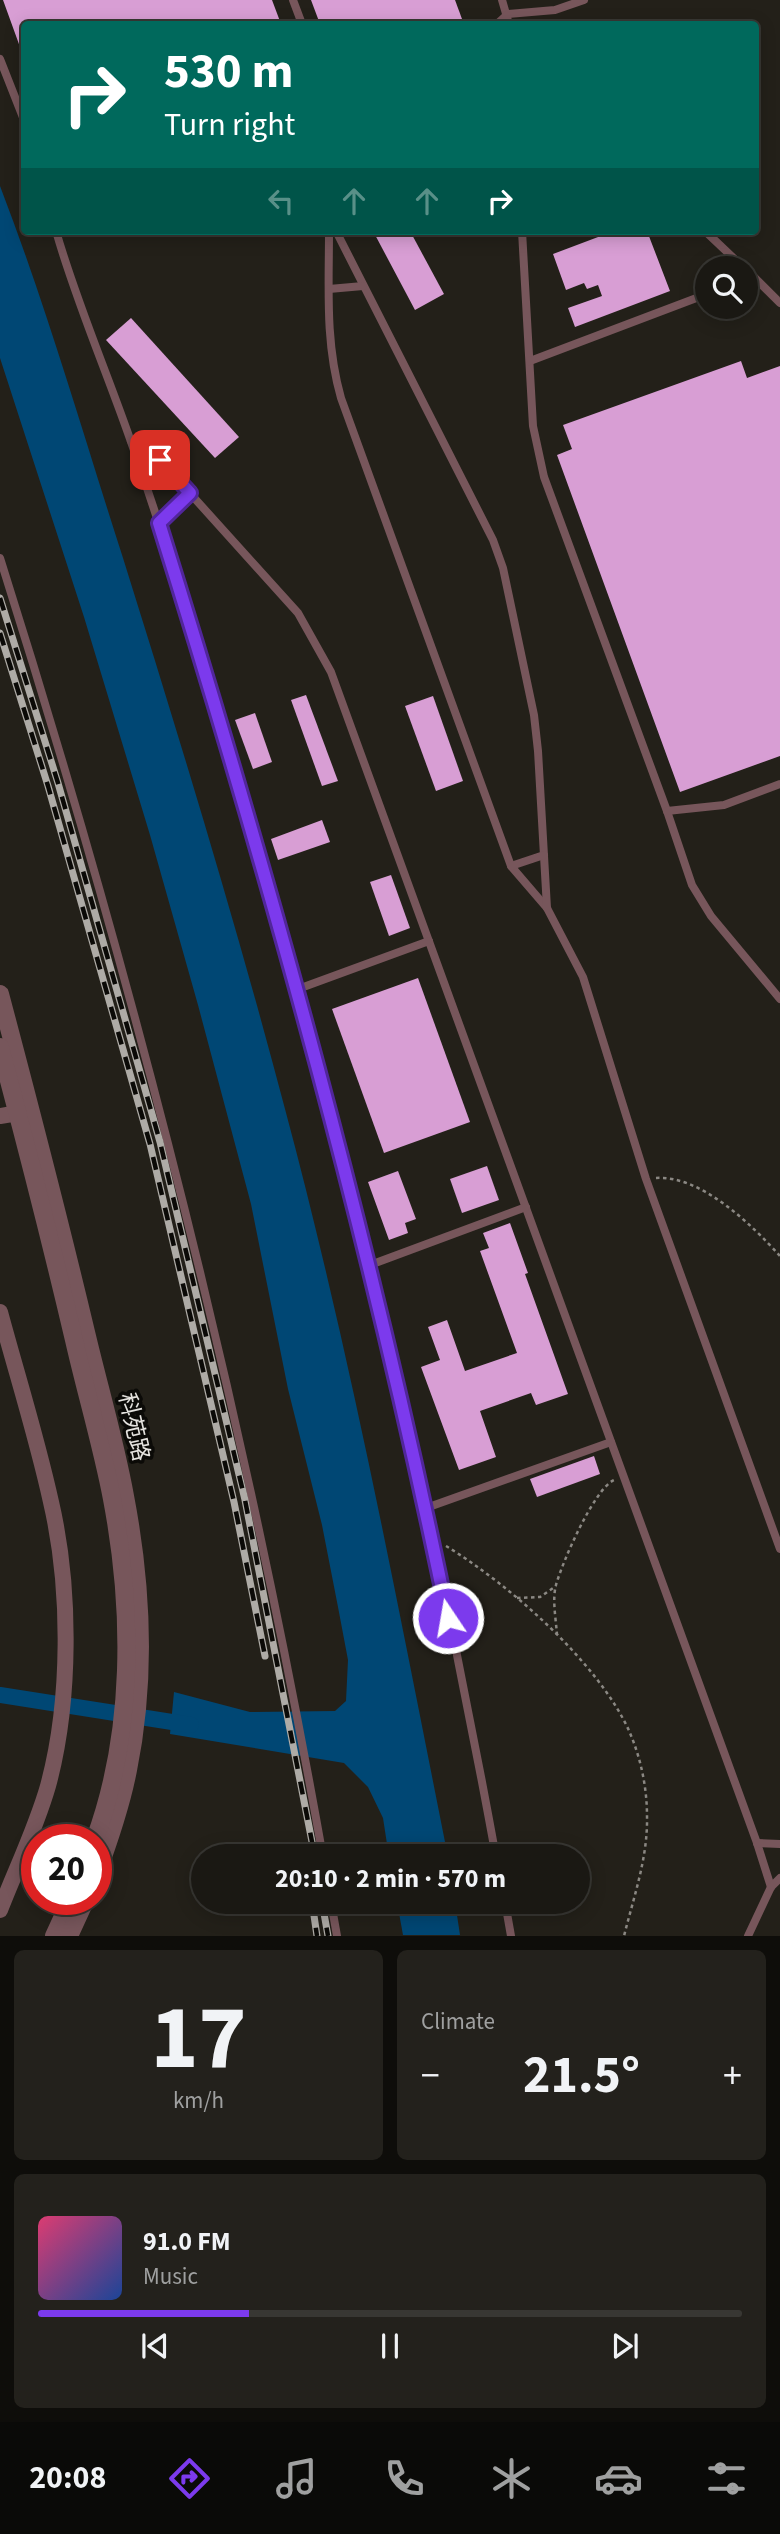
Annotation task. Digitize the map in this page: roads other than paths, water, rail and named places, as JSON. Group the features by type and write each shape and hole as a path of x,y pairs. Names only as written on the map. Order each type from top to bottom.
{"street":[{"name":"科苑路","path":"0,994 24,1111"},
{"name":"科苑路","path":"0,1047 50,1181 125,1497 136,1573 141,1643 125,1741 115,1766 99,1824"},
{"path":"0,1116 24,1111"},
{"path":"0,1312 52,1504 64,1591 64,1676 60,1727 47,1787 0,1910"},
{"name":"科苑路","path":"112,1832 129,1768 125,1741"},
{"path":"54,1936 64,1915"},
{"path":"69,1936 79,1915"}],"lane":[{"path":"293,0 301,21"},
{"path":"502,0 509,21"},
{"path":"500,21 508,14 555,10 584,0"},
{"path":"0,59 21,112"},
{"path":"57,235 159,523 298,989 370,1265 426,1508 493,1844"},
{"path":"329,235 328,339 332,369 341,398 511,866 547,908 583,977 646,1179 780,1549"},
{"path":"337,235 482,514 503,568 534,715 547,908"},
{"path":"522,235 533,426 544,477 692,885 701,901 780,999"},
{"path":"709,235 732,256"},
{"path":"758,285 780,303"},
{"path":"329,289 363,286"},
{"path":"530,361 695,299"},
{"path":"131,441 148,449 160,460 298,613 331,672 757,1843 771,1888"},
{"path":"159,523 190,493"},
{"path":"0,558 133,1004 242,1449 321,1844"},
{"path":"667,811 724,805 780,784"},
{"path":"511,866 544,855"},
{"path":"298,989 429,941"},
{"path":"370,1265 526,1208"},
{"path":"426,1508 611,1442"},
{"path":"757,1843 780,1844"},
{"path":"748,1936 771,1888 780,1878"},
{"path":"333,1914 337,1936"},
{"path":"507,1914 511,1936"}],"water":[{"path":"0,186 49,325 165,695 227,901 285,1109 352,1388 445,1844 387,1844 383,1818 368,1787 344,1763 170,1734 174,1692 250,1712 335,1711 346,1701 348,1660 322,1525 288,1389 251,1204 198,1005 84,617 0,358"},
{"path":"399,1914 457,1914 460,1935 403,1935"}],"waterway":[{"path":"0,1695 191,1725"}],"railway":[{"path":"0,598 58,783 160,1142 245,1500 312,1844"},
{"path":"0,633 48,786 150,1144 234,1502 265,1656"},
{"path":"314,1914 317,1936"},
{"path":"324,1914 328,1936"}]}
